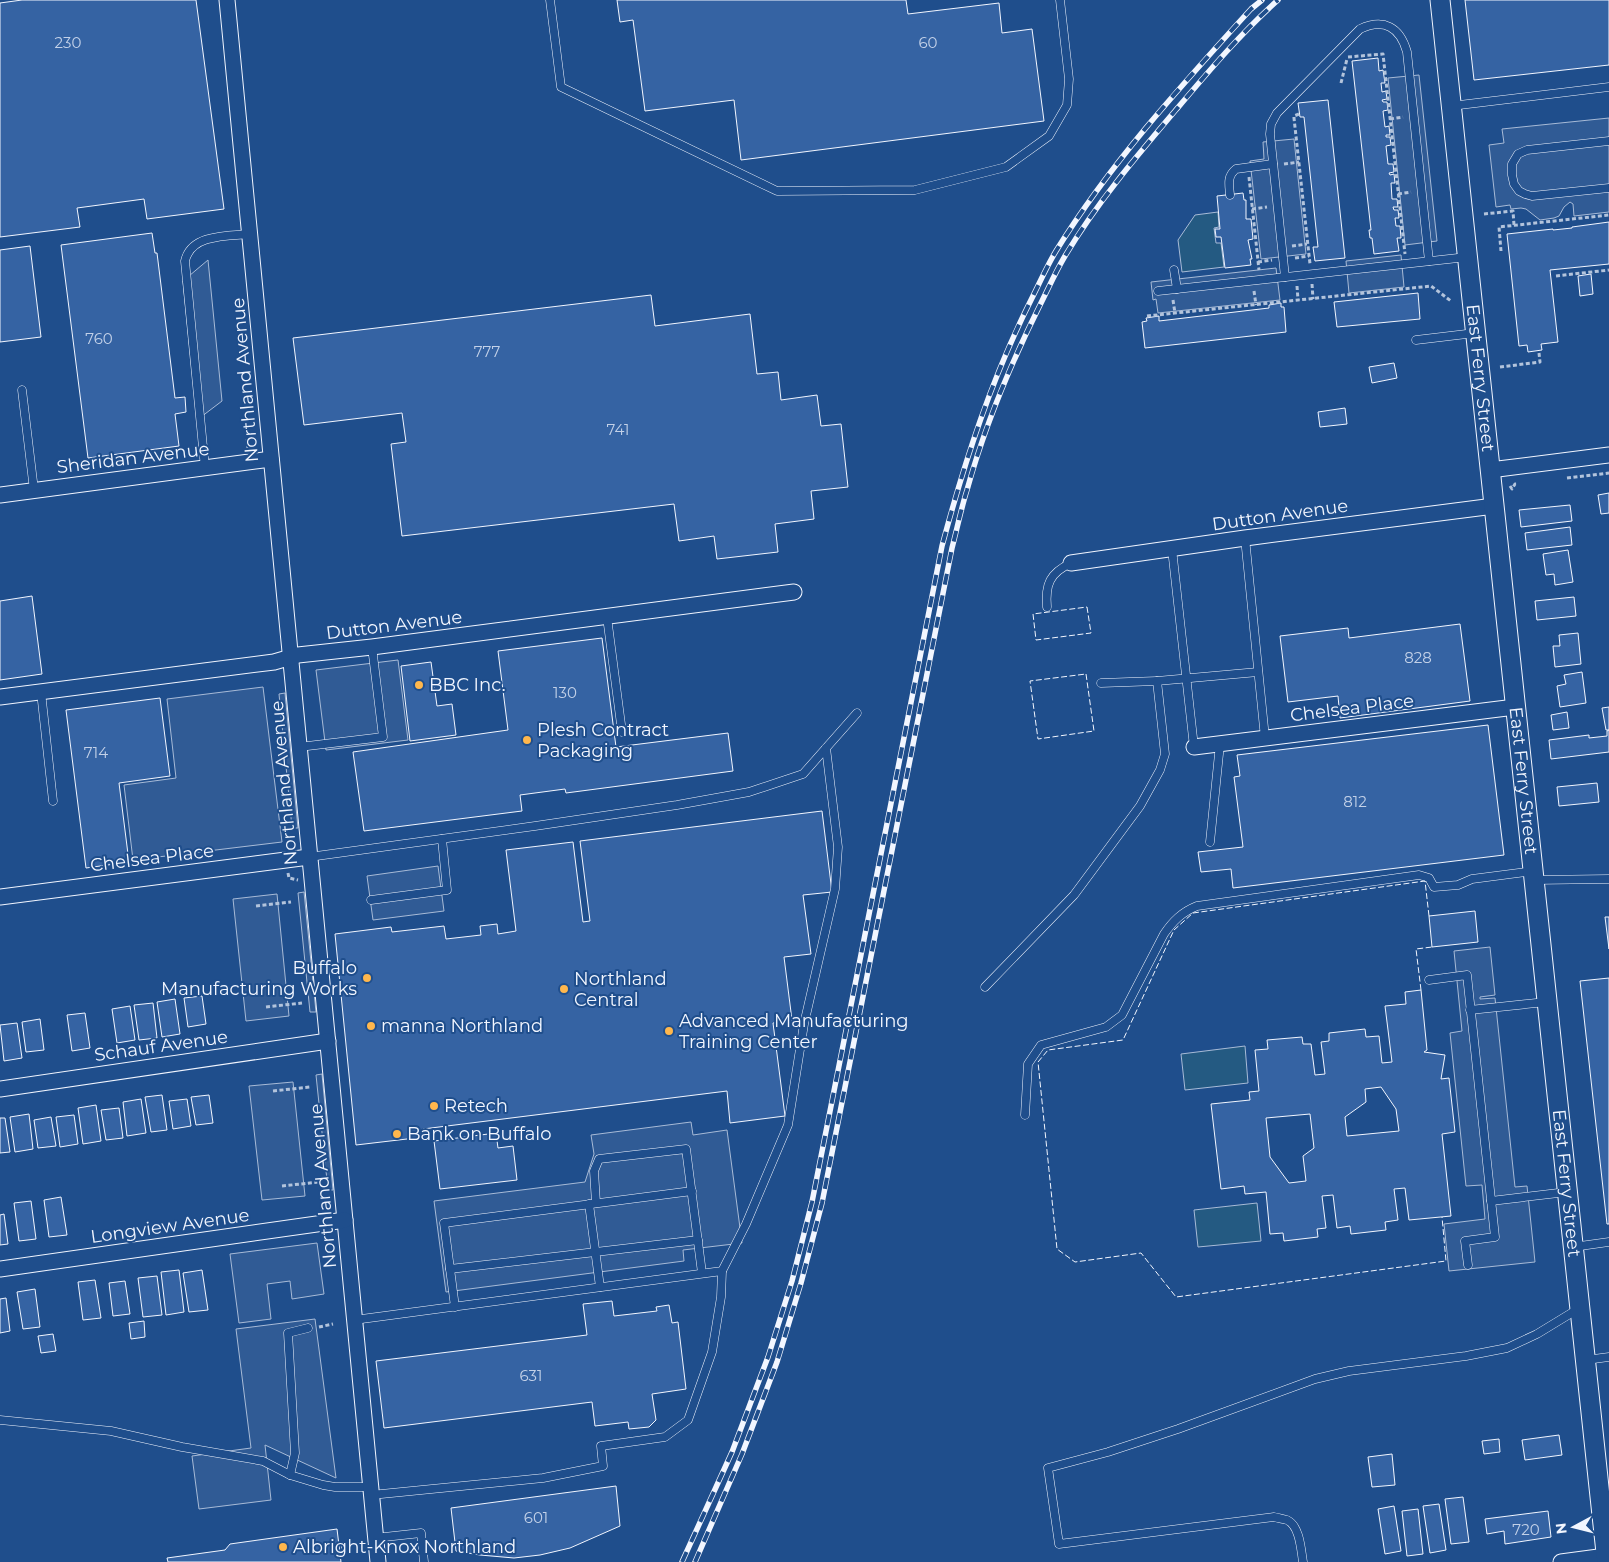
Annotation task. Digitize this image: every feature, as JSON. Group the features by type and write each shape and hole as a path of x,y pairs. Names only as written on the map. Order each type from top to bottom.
{"street":[{"name":"Northland Avenue","path":"227,0 378,1562"},
{"name":"East Ferry Street","path":"1440,0 1606,1559"},
{"path":"1490,470 1609,455"},
{"name":"Sheridan Avenue","path":"0,495 271,459"},
{"name":"Dutton Avenue","path":"1071,563 1244,538 1494,506"},
{"name":"Dutton Avenue","path":"0,697 274,662 306,654 794,592"},
{"name":"Chelsea Place","path":"1194,747 1516,707"},
{"name":"Chelsea Place","path":"0,897 309,857"},
{"name":"Schauf Avenue","path":"0,1088 328,1041"},
{"name":"Longview Avenue","path":"0,1270 345,1220"},
{"path":"1561,1562 1606,1559"}],"lane":[{"path":"550,0 561,87 777,191 915,190 1006,166 1049,136 1067,105 1069,79 1060,0"},
{"path":"1285,277 1270,124 1277,113 1360,29 1370,25 1380,24 1398,32 1404,40 1407,52 1429,261"},
{"path":"1452,106 1609,87"},
{"path":"1609,142 1527,150 1518,154 1512,164 1514,184 1519,191 1532,196 1609,188"},
{"path":"1230,194 1229,177 1236,169 1273,164"},
{"path":"205,468 185,260 187,252 193,245 202,241 218,237 250,234"},
{"path":"1158,291 1467,257"},
{"path":"1174,270 1176,288"},
{"path":"1416,340 1475,333"},
{"path":"22,390 34,490"},
{"path":"1244,538 1265,738"},
{"path":"1172,549 1194,747"},
{"path":"1047,607 1046,594 1050,580 1058,570 1071,563"},
{"path":"607,617 622,732"},
{"path":"299,748 383,737 372,647"},
{"path":"1101,683 1186,680 1258,672"},
{"path":"984,987 1074,895 1140,806 1160,770 1165,754 1157,681"},
{"path":"41,692 53,801"},
{"path":"309,857 668,806 749,792 803,774 857,713"},
{"path":"1210,842 1220,744"},
{"path":"0,1420 111,1431 182,1448 263,1461 290,1475 336,1487 371,1491 543,1478 603,1466 601,1446 665,1437 688,1420 712,1352 721,1297 722,1271 746,1224 788,1125 804,1024 834,889 838,847 826,748"},
{"path":"372,900 447,890 442,839"},
{"path":"1025,1115 1028,1064 1041,1045 1106,1027 1122,1015 1172,922 1184,912 1197,906 1419,875 1429,878 1434,887 1458,885 1472,879 1534,876 1609,879"},
{"path":"1429,980 1467,975 1495,1237 1465,1241 1468,1265"},
{"path":"1470,1010 1546,1002"},
{"path":"600,1287 595,1252 592,1204 594,1170 599,1159 686,1149 702,1274"},
{"path":"455,1307 444,1223 692,1191"},
{"path":"1491,1201 1567,1192"},
{"path":"450,1269 698,1240"},
{"path":"1573,1247 1609,1242"},
{"path":"354,1320 722,1271"},
{"path":"1303,1562 1296,1532 1292,1524 1286,1520 1274,1517 1059,1544 1048,1468 1108,1452 1178,1429 1315,1378 1349,1371 1466,1356 1507,1348 1537,1334 1580,1308"},
{"path":"290,1475 295,1453 288,1332 308,1328"},
{"path":"1586,1360 1609,1357"},
{"path":"376,1538 421,1533 424,1562"}],"path":[{"path":"1341,83 1346,58 1383,54 1405,255"},
{"path":"1298,114 1294,118 1310,265"},
{"path":"1390,119 1405,117"},
{"path":"1283,164 1299,162"},
{"path":"1248,171 1259,270"},
{"path":"1398,194 1413,192"},
{"path":"1252,209 1269,207"},
{"path":"1484,214 1512,211 1514,225"},
{"path":"1501,251 1498,227 1609,215"},
{"path":"1292,246 1307,244"},
{"path":"1295,258 1308,256"},
{"path":"1258,262 1275,260"},
{"path":"1556,276 1609,270"},
{"path":"1312,284 1313,299"},
{"path":"1296,285 1298,300"},
{"path":"1147,316 1431,286 1451,301"},
{"path":"1254,289 1256,305"},
{"path":"1173,298 1175,313"},
{"path":"1500,366 1540,362 1539,353"},
{"path":"1563,478 1609,473"},
{"path":"1512,488 1515,484 1526,483"},
{"path":"256,906 292,902"},
{"path":"266,1007 302,1003"},
{"path":"273,1091 310,1087"},
{"path":"282,1186 319,1182"},
{"path":"341,1547 354,1545"}],"shaded area":[{"path":"1419,75 1437,241 1405,245 1388,78"},
{"path":"1609,118 1609,212 1574,216 1573,204 1570,202 1564,207 1559,216 1540,220 1526,209 1511,209 1510,205 1496,207 1489,145 1504,143 1502,129"},
{"path":"1294,139 1306,254 1261,259 1250,161 1264,159 1263,142"},
{"path":"1218,212 1219,227 1214,228 1216,243 1221,243 1224,267 1182,272 1178,240 1195,215"},
{"path":"1401,255 1404,287 1349,293 1346,261"},
{"path":"208,260 222,401 197,420 183,281"},
{"path":"1276,268 1280,300 1158,313 1156,299 1153,300 1151,282"},
{"path":"398,660 408,740 326,750 316,670"},
{"path":"263,687 282,842 133,860 124,785 176,778 167,699"},
{"path":"285,693 298,828 292,828 279,694"},
{"path":"438,866 444,911 373,920 367,876"},
{"path":"304,892 316,1012 310,1012 298,893"},
{"path":"277,894 289,1016 246,1021 233,899"},
{"path":"1490,947 1495,995 1480,997 1480,999 1495,998 1515,1187 1527,1186 1535,1262 1449,1271 1444,1224 1485,1219 1482,1185 1466,1186 1450,1033 1462,1031 1454,951"},
{"path":"1245,1046 1248,1083 1185,1090 1181,1054"},
{"path":"322,1074 333,1190 328,1190 316,1075"},
{"path":"293,1082 305,1196 262,1200 249,1086"},
{"path":"691,1122 693,1135 727,1130 742,1243 683,1250 684,1261 446,1292 434,1201 585,1182 594,1154 591,1135"},
{"path":"1257,1203 1261,1241 1198,1247 1194,1210"},
{"path":"317,1243 324,1294 292,1299 290,1281 267,1284 271,1319 239,1323 230,1254"},
{"path":"315,1319 336,1478 265,1445 271,1500 199,1509 192,1456 251,1448 236,1329"}],"building":[{"path":"22,0 196,0 224,209 147,219 144,199 77,208 80,227 0,237 0,3"},
{"path":"617,0 906,0 908,14 999,3 1002,33 1032,29 1044,121 741,160 734,100 645,111 633,20 620,22"},
{"path":"1465,0 1609,0 1609,65 1474,80"},
{"path":"1378,58 1379,71 1383,70 1385,83 1381,83 1382,92 1386,91 1387,99 1382,100 1387,102 1388,110 1383,111 1385,127 1389,126 1390,135 1386,135 1386,137 1390,137 1391,145 1386,146 1388,164 1393,164 1394,172 1389,173 1390,175 1394,174 1395,183 1391,183 1392,199 1397,199 1398,207 1393,207 1394,210 1398,210 1399,218 1395,218 1396,226 1400,226 1401,238 1397,238 1399,251 1374,254 1369,230 1371,230 1352,61"},
{"path":"1328,100 1345,258 1315,261 1313,247 1318,247 1304,117 1300,117 1298,103"},
{"path":"1243,193 1244,200 1246,200 1246,219 1251,219 1253,239 1248,240 1252,259 1250,259 1251,265 1225,268 1221,237 1216,237 1215,229 1220,229 1217,196"},
{"path":"1609,222 1609,264 1550,270 1558,342 1541,344 1542,350 1528,352 1527,345 1519,346 1507,234 1572,228"},
{"path":"152,233 155,253 157,253 175,398 185,397 186,412 175,414 179,446 88,458 61,245"},
{"path":"30,246 41,337 0,342 0,250"},
{"path":"1591,274 1593,294 1580,296 1578,276"},
{"path":"1418,293 1420,319 1337,327 1334,302"},
{"path":"651,295 655,326 750,314 757,374 778,372 781,400 817,395 821,426 841,424 848,487 811,491 814,519 775,524 778,552 717,559 714,536 679,541 674,504 402,536 391,444 406,442 402,413 304,425 293,338"},
{"path":"1281,303 1281,307 1284,307 1286,332 1145,348 1142,322 1147,321 1146,318 1159,316 1159,321 1269,308 1269,305"},
{"path":"1394,363 1397,378 1372,383 1369,367"},
{"path":"1345,408 1347,424 1320,427 1318,412"},
{"path":"1609,493 1609,513 1601,514 1598,495"},
{"path":"1570,505 1572,521 1521,527 1519,510"},
{"path":"1570,527 1572,545 1527,550 1525,533"},
{"path":"1568,550 1573,582 1555,585 1554,574 1546,575 1543,554"},
{"path":"32,596 42,674 0,680 0,601"},
{"path":"1574,597 1576,616 1537,620 1535,601"},
{"path":"1460,624 1470,701 1340,718 1338,696 1288,702 1280,636 1348,628 1349,638"},
{"path":"1578,633 1581,664 1555,667 1553,646 1560,646 1559,635"},
{"name":"Plesh Contract Packaging","path":"602,638 616,747 728,733 733,771 566,793 565,789 520,795 522,811 364,831 353,752 508,730 498,651"},
{"name":"BBC Inc.","path":"431,662 437,706 452,704 456,735 410,741 401,666"},
{"path":"1582,672 1586,703 1560,707 1557,686 1566,684 1564,675"},
{"path":"160,698 170,776 119,783 129,862 86,868 66,710"},
{"path":"1609,707 1609,730 1606,730 1602,708"},
{"path":"1567,712 1569,728 1553,730 1551,715"},
{"path":"1488,725 1504,855 1233,888 1231,869 1201,872 1198,852 1243,847 1234,777 1240,776 1237,755"},
{"path":"1609,730 1609,752 1551,759 1549,740 1589,735 1589,738 1607,736 1607,731"},
{"path":"1597,783 1599,802 1559,806 1557,787"},
{"name":"Northland Central","path":"822,811 832,892 803,895 811,954 784,957 792,1020 773,1023 785,1116 730,1123 727,1091 423,1129 424,1137 356,1145 335,934 391,927 392,932 444,926 446,939 481,935 480,926 497,924 498,934 516,931 506,850 573,842 583,922 590,921 580,841"},
{"path":"1475,911 1478,942 1432,947 1429,916"},
{"path":"1605,917 1609,917 1609,949"},
{"path":"1609,978 1609,1224 1607,1224 1580,981"},
{"path":"1421,990 1427,1050 1424,1052 1445,1055 1441,1079 1449,1078 1455,1132 1442,1134 1451,1216 1409,1220 1405,1188 1394,1189 1398,1220 1385,1222 1386,1230 1351,1234 1350,1226 1337,1228 1333,1195 1322,1196 1326,1228 1317,1229 1318,1237 1284,1241 1283,1233 1270,1234 1266,1192 1245,1194 1244,1186 1221,1189 1211,1104 1250,1100 1249,1092 1259,1091 1255,1050 1268,1049 1267,1040 1302,1037 1303,1044 1311,1044 1315,1075 1325,1074 1321,1042 1329,1041 1329,1033 1365,1029 1366,1037 1379,1036 1382,1063 1392,1062 1385,1006 1406,1004 1405,992","holes":["1381,1087 1396,1109 1399,1131 1347,1136 1345,1117 1366,1102 1365,1089","1310,1114 1314,1148 1303,1156 1306,1181 1289,1183 1270,1157 1266,1118"]},
{"path":"202,996 206,1024 188,1027 184,998"},
{"path":"175,999 180,1034 162,1037 157,1002"},
{"path":"153,1003 157,1038 139,1040 134,1005"},
{"path":"130,1006 135,1040 117,1043 112,1009"},
{"path":"85,1013 90,1048 72,1051 67,1015"},
{"path":"40,1019 44,1050 26,1052 22,1022"},
{"path":"17,1023 22,1058 4,1061 0,1025"},
{"path":"162,1095 167,1130 151,1132 145,1097"},
{"path":"209,1095 213,1123 196,1125 191,1097"},
{"path":"141,1099 146,1133 127,1136 123,1102"},
{"path":"187,1099 191,1126 173,1129 169,1101"},
{"path":"96,1105 101,1141 83,1144 78,1108"},
{"path":"119,1108 123,1138 106,1140 101,1110"},
{"path":"29,1114 33,1149 15,1152 10,1117"},
{"path":"74,1115 78,1144 60,1147 56,1117"},
{"path":"51,1117 56,1146 38,1148 34,1120"},
{"path":"0,1118 5,1118 10,1152 0,1153"},
{"path":"496,1133 498,1148 513,1146 517,1180 440,1189 434,1141"},
{"path":"61,1197 67,1235 49,1237 44,1200"},
{"path":"31,1201 36,1239 19,1241 14,1203"},
{"path":"4,1214 8,1244 0,1245 0,1215"},
{"path":"179,1270 184,1312 166,1315 161,1272"},
{"path":"202,1270 208,1310 189,1312 183,1273"},
{"path":"157,1276 162,1315 143,1317 138,1278"},
{"path":"95,1280 101,1318 83,1320 78,1282"},
{"path":"125,1281 130,1314 113,1316 109,1283"},
{"path":"35,1289 40,1327 23,1329 17,1292"},
{"path":"6,1298 10,1331 0,1333 0,1299"},
{"path":"612,1301 614,1316 657,1311 656,1307 669,1305 672,1323 678,1322 686,1389 652,1394 656,1420 649,1427 629,1429 628,1422 595,1426 592,1402 384,1428 376,1361 587,1335 583,1304"},
{"path":"144,1321 145,1337 131,1339 129,1323"},
{"path":"53,1334 56,1351 41,1353 38,1336"},
{"path":"1559,1435 1562,1455 1525,1460 1522,1440"},
{"path":"1499,1439 1500,1452 1484,1454 1482,1441"},
{"path":"1392,1454 1395,1485 1372,1487 1368,1457"},
{"path":"616,1486 620,1526 570,1548 540,1555 514,1558 456,1551 451,1508"},
{"path":"1463,1497 1469,1542 1451,1544 1445,1499"},
{"path":"1439,1504 1446,1550 1430,1553 1423,1506"},
{"path":"1394,1506 1401,1551 1385,1554 1378,1509"},
{"path":"1418,1509 1423,1554 1407,1556 1402,1511"},
{"path":"1548,1511 1551,1537 1505,1544 1504,1531 1487,1534 1485,1519"},
{"name":"Albright-Knox Northland","path":"337,1529 341,1562 168,1562 167,1558 225,1550 230,1544"}],"railway":[{"path":"682,1562 732,1452 768,1357 792,1281 812,1202 942,546 960,482 992,389 1004,358 1056,251 1100,186 1173,96 1251,9 1262,0"},
{"path":"695,1562 742,1454 777,1362 801,1283 822,1203 952,548 974,466 990,418 1019,348 1053,279 1065,256 1103,199 1200,82 1237,40 1278,0"}],"fence":[{"path":"1087,607 1091,633 1036,640 1033,614 1087,607"},
{"path":"1086,674 1094,731 1038,739 1030,681 1086,674"},
{"path":"1429,916 1425,881 1193,913 1174,930 1123,1040 1048,1050 1038,1062 1057,1249 1075,1262 1141,1253 1176,1297 1446,1261 1442,1217"},
{"path":"1421,990 1416,949 1432,947"}],"place":[{"name":"BBC Inc.","path":"419,685"},
{"name":"Plesh Contract Packaging","path":"527,740"},
{"name":"Buffalo Manufacturing Works","path":"367,978"},
{"name":"Northland Central","path":"564,989"},
{"name":"manna Northland","path":"371,1026"},
{"name":"Advanced Manufacturing Training Center","path":"669,1031"},
{"name":"Retech","path":"434,1106"},
{"name":"Bank on Buffalo","path":"397,1134"},
{"name":"Albright-Knox Northland","path":"283,1547"}]}
